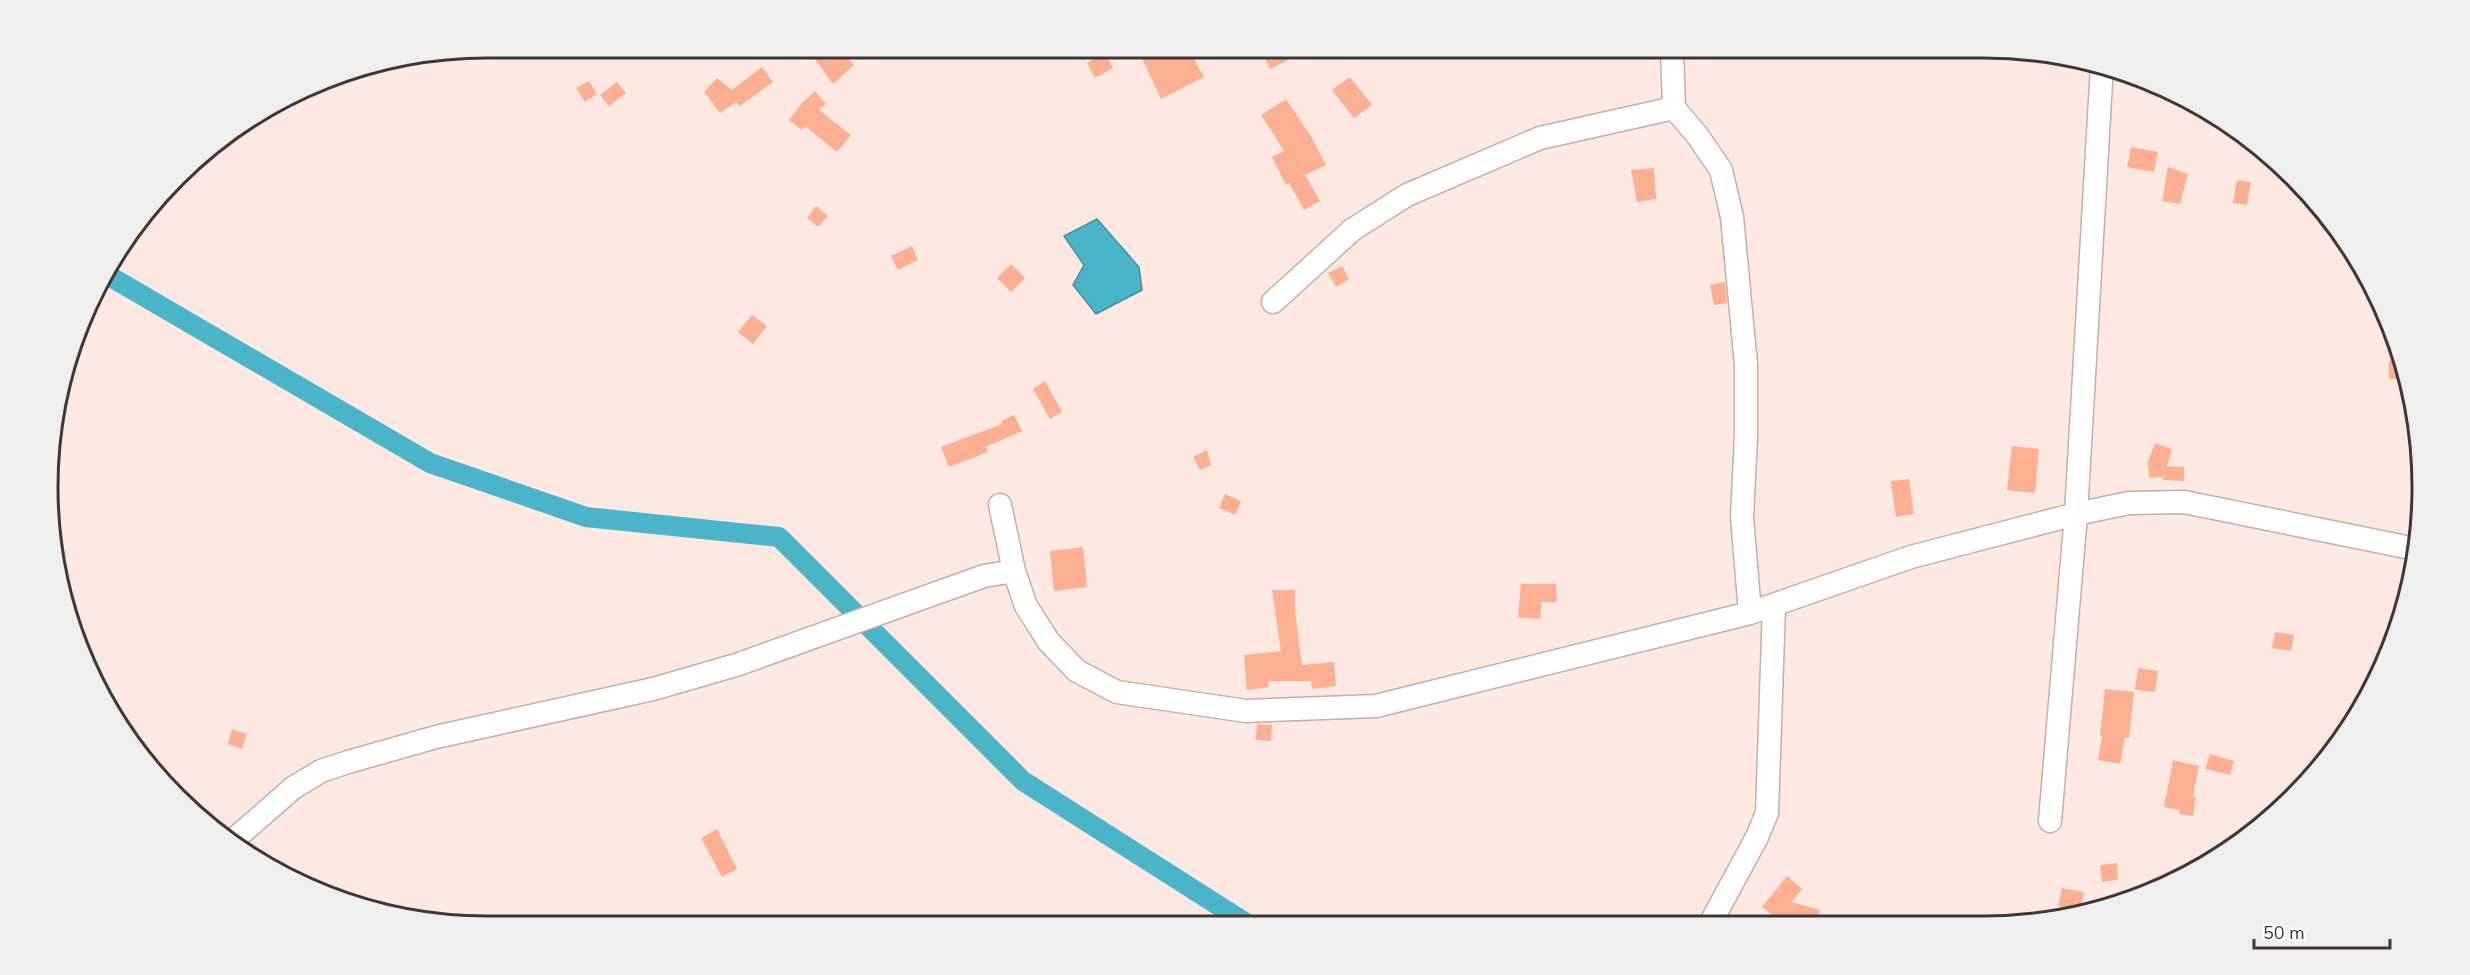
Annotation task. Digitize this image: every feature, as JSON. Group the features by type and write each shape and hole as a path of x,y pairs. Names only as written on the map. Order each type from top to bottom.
{"street":[{"path":"1672,58 1674,108 1697,135 1721,170 1732,217 1746,365 1746,436 1742,518 1750,613"},
{"path":"2050,821 2076,514 2101,75"},
{"path":"1273,302 1353,230 1407,195 1540,138 1674,108"},
{"path":"1000,505 1014,571 1026,606 1049,642 1077,671 1117,692 1246,711 1376,706 1750,613 1911,557 2076,514 2129,503 2184,502 2407,547"},
{"path":"238,836 292,788 330,768 436,737 653,689 736,664 984,576 1014,571"},
{"path":"1714,916 1757,837 1767,813 1774,606"}],"water":[{"path":"1097,219 1139,267 1142,290 1096,314 1073,285 1084,265 1064,236"}],"building":[{"path":"814,58 848,58 854,65 833,84"},
{"path":"1096,58 1108,58 1113,68 1095,78 1087,63"},
{"path":"1142,58 1194,58 1204,77 1161,99"},
{"path":"1265,58 1287,58 1288,60 1270,69"},
{"path":"762,67 773,82 740,106 736,102 720,113 704,92 717,78 732,90"},
{"path":"1350,77 1372,105 1354,118 1332,90"},
{"path":"589,81 597,94 585,102 576,88"},
{"path":"617,82 626,93 609,106 600,95"},
{"path":"815,91 826,104 819,110 851,135 837,152 805,126 802,130 789,120"},
{"path":"1286,99 1312,138 1326,165 1305,175 1320,201 1304,210 1289,183 1286,185 1272,157 1284,151 1261,115"},
{"path":"2131,147 2158,152 2154,172 2127,167"},
{"path":"2168,167 2188,174 2180,204 2162,201"},
{"path":"1654,168 1656,199 1637,202 1631,170"},
{"path":"2237,180 2251,182 2247,205 2233,203"},
{"path":"816,206 828,216 818,227 807,218"},
{"path":"912,246 918,260 898,270 891,256"},
{"path":"1011,264 1025,278 1011,292 997,278"},
{"path":"1342,266 1349,279 1336,287 1328,273"},
{"path":"1725,282 1727,303 1714,305 1710,285"},
{"path":"752,315 767,326 753,344 738,332"},
{"path":"2389,361 2392,361 2398,379 2389,379"},
{"path":"1045,381 1062,412 1050,419 1033,389"},
{"path":"1014,415 1022,431 986,447 988,452 949,467 941,447 1002,424 1001,421"},
{"path":"2155,443 2172,449 2167,466 2184,467 2184,481 2163,480 2164,475 2149,478 2148,462"},
{"path":"2012,446 2039,449 2035,493 2007,490"},
{"path":"1207,450 1211,465 1200,470 1193,457"},
{"path":"1909,479 1914,514 1896,517 1891,481"},
{"path":"1225,494 1241,501 1235,515 1219,508"},
{"path":"1083,547 1087,587 1054,591 1050,551"},
{"path":"1521,584 1556,584 1557,602 1542,602 1540,619 1518,617"},
{"path":"1272,590 1295,590 1295,610 1302,665 1334,662 1336,686 1312,689 1311,681 1268,681 1269,687 1247,690 1244,655 1281,651"},
{"path":"2275,632 2294,635 2291,651 2272,648"},
{"path":"2138,668 2158,671 2155,692 2135,690"},
{"path":"2105,689 2134,692 2129,738 2125,738 2120,764 2098,760"},
{"path":"1257,724 1272,725 1271,741 1256,740"},
{"path":"232,729 247,734 242,749 228,744"},
{"path":"2210,754 2234,761 2230,775 2205,769"},
{"path":"2173,760 2199,766 2193,797 2196,797 2193,816 2179,814 2180,810 2164,807"},
{"path":"717,829 737,869 722,877 701,838"},
{"path":"2117,863 2118,880 2102,882 2100,865"},
{"path":"1787,876 1802,889 1792,902 1820,910 1818,916 1773,916 1762,907"},
{"path":"2062,888 2084,892 2081,905 2067,908 2058,906"}],"waterway":[{"path":"113,278 430,463 586,517 779,537 1023,781 1235,916"}]}
